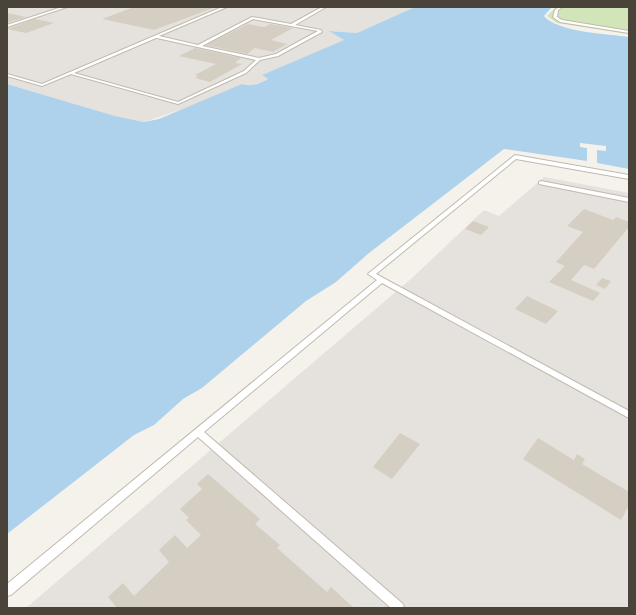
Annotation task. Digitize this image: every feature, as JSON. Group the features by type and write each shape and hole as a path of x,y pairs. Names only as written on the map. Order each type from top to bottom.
{"lane":[{"path":"7,26 64,7"},
{"path":"7,75 42,85 225,7"},
{"path":"292,25 324,7"},
{"path":"561,7 555,14 556,18 561,21 629,32"},
{"path":"157,37 259,59 277,55 321,30 254,18 199,46"},
{"path":"71,73 178,103 245,72 259,59"},
{"path":"629,177 515,157 371,274 629,414"},
{"path":"541,183 629,200"},
{"path":"7,591 381,280"},
{"path":"198,432 399,608"}],"shaded area":[{"path":"7,7 415,7 357,33 330,31 344,40 262,75 268,79 260,83 144,122 115,116 7,84"},
{"path":"544,177 629,193 629,608 26,608 412,278 484,210 499,216"}],"green space":[{"path":"556,7 629,7 629,34 557,23 547,16"}],"water":[{"path":"415,7 552,7 544,16 560,26 571,29 629,37 629,169 597,163 597,150 606,151 606,146 580,143 580,147 587,148 587,161 504,149 369,253 336,282 306,301 202,388 183,399 154,425 134,435 7,534 7,84 115,116 144,122 159,119 242,84 252,85 262,82 268,79 262,75 344,40 329,31 357,33"}],"building":[{"path":"134,7 216,7 154,30 102,19"},
{"path":"7,13 26,17 7,23"},
{"path":"35,19 54,23 26,33 7,29"},
{"path":"248,24 264,27 270,24 293,28 271,40 287,44 273,52 255,48 247,54 206,45"},
{"path":"195,48 241,58 235,63 242,64 210,82 195,78 198,76 195,75 216,64 179,56"},
{"path":"584,209 613,220 616,217 629,222 629,227 594,269 584,265 571,280 600,293 593,301 549,282 565,266 556,262 583,232 567,226"},
{"path":"473,221 489,227 481,235 465,229"},
{"path":"602,278 611,281 605,289 596,285"},
{"path":"527,296 558,311 546,324 515,309"},
{"path":"400,433 420,444 392,479 373,467"},
{"path":"538,438 574,460 577,454 585,459 582,464 629,492 629,505 621,520 523,459"},
{"path":"208,474 260,519 255,524 280,545 277,548 327,592 331,587 354,608 117,608 108,597 123,583 134,596 169,562 159,550 175,535 187,548 201,535 186,520 189,518 180,509 202,489 197,484"}]}
